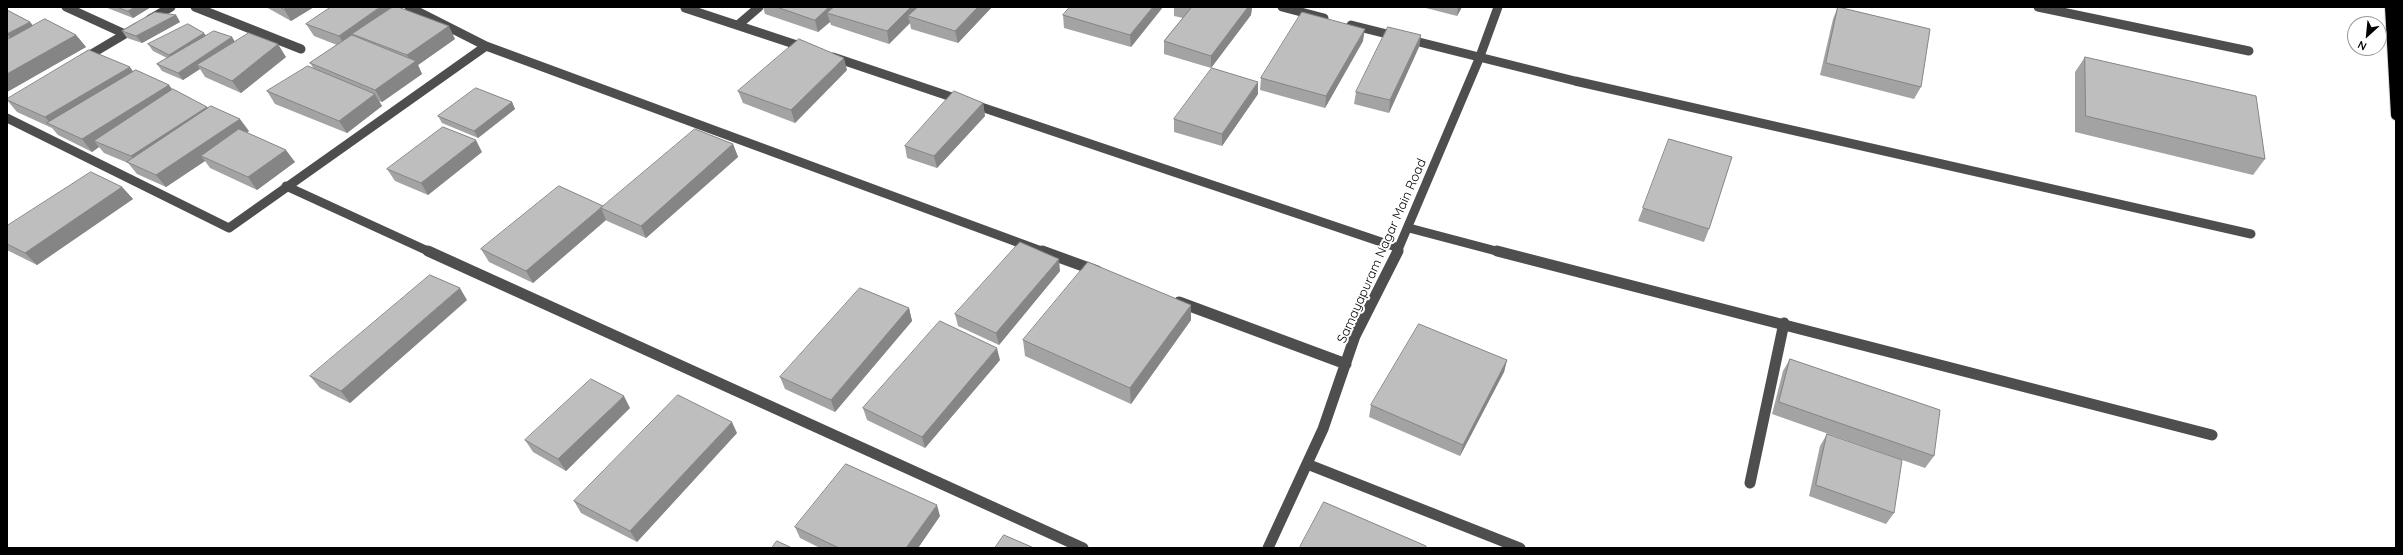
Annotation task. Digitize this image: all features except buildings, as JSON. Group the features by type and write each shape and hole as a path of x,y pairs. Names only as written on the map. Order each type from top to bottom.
{"highway":[{"path":"2390,7 2396,115"}],"street":[{"path":"66,7 125,34"},
{"path":"73,65 171,7"},
{"path":"195,7 301,49"},
{"path":"409,7 486,46 1106,274"},
{"path":"738,25 759,7"},
{"path":"1282,7 1479,59 2100,196 2251,234"},
{"name":"Samayapuram Nagar Main Road","path":"1268,548 1324,429 1355,336 1410,228 1479,59 1498,7"},
{"path":"2038,7 2249,50"},
{"path":"685,8 1400,248"},
{"path":"7,118 229,228 286,186 486,46"},
{"path":"286,186 1083,548"},
{"path":"1410,228 1784,323 2212,435"},
{"path":"1166,297 1346,364"},
{"path":"1750,483 1784,323"},
{"path":"1307,464 1520,548"}]}
